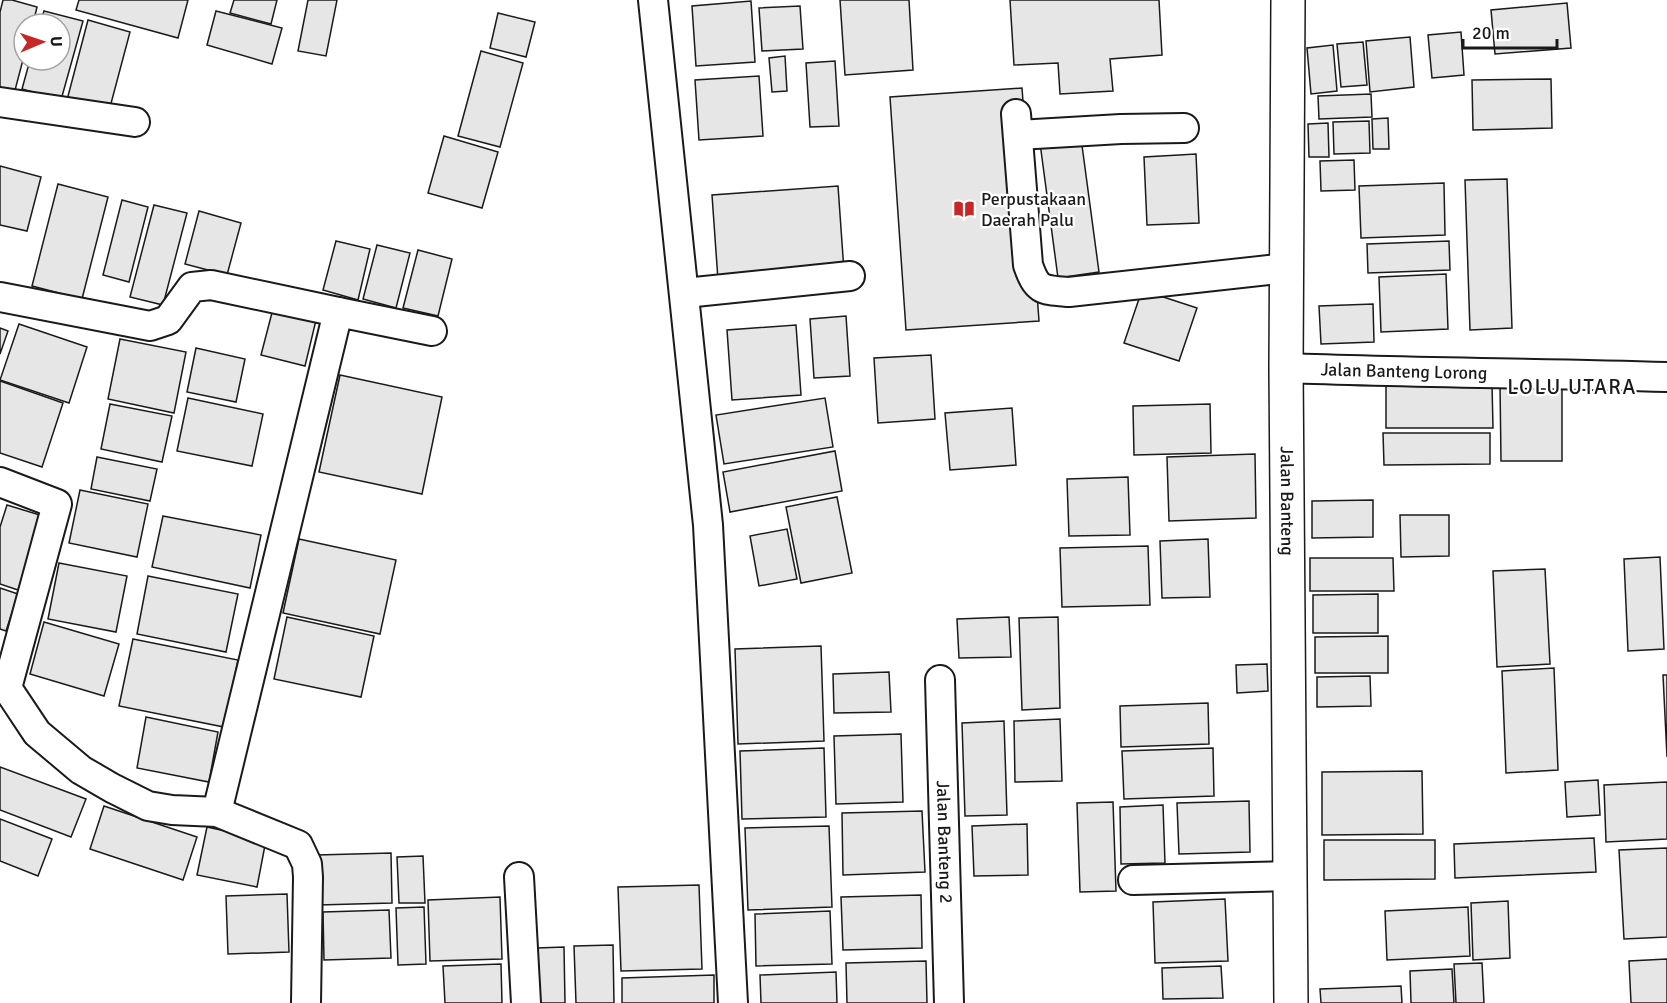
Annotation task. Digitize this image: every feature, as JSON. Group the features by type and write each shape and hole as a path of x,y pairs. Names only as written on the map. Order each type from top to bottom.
{"street":[{"path":"653,0 708,525 733,1003"},
{"name":"Jalan Banteng","path":"1288,0 1286,368 1291,1003"},
{"path":"0,102 135,122"},
{"path":"1184,128 1121,129 1017,124 1028,265 1034,282 1046,290 1068,292 1287,268"},
{"path":"685,294 850,276"},
{"path":"0,297 150,326 168,320 192,287 211,285 432,332"},
{"path":"217,812 338,312"},
{"name":"Jalan Banteng Lorong","path":"1286,368 1667,377"},
{"path":"0,482 57,504 7,688 37,733 81,770 112,788 148,806 172,810 217,812 298,844 307,864 308,877 306,1003"},
{"name":"Jalan Banteng 2","path":"940,680 948,1003"},
{"path":"1133,880 1289,876"},
{"path":"519,877 526,1003"}],"building":[{"path":"3,0 12,0 37,7 36,12 12,12 12,72 20,72 14,94 0,90 0,12"},
{"path":"79,0 188,0 178,38 76,10"},
{"path":"234,0 277,0 271,24 230,13"},
{"path":"308,0 337,0 326,56 298,51"},
{"path":"840,0 909,0 913,70 845,75"},
{"path":"1010,0 1159,0 1162,55 1110,59 1113,91 1060,94 1058,63 1014,65"},
{"path":"751,1 755,62 696,66 692,6"},
{"path":"1567,3 1571,48 1495,54 1491,10"},
{"path":"800,6 803,49 762,51 759,8"},
{"path":"216,11 282,28 272,64 207,45"},
{"path":"498,13 535,22 526,57 490,48"},
{"path":"72,18 83,21 72,60"},
{"path":"88,20 130,32 109,111 67,100"},
{"path":"1461,32 1464,75 1432,78 1428,35"},
{"path":"1410,37 1414,87 1370,92 1366,41"},
{"path":"1363,42 1367,85 1341,87 1337,44"},
{"path":"1333,45 1337,91 1311,94 1307,48"},
{"path":"481,51 523,63 500,147 458,136"},
{"path":"785,56 787,91 772,92 769,58"},
{"path":"835,61 839,126 810,127 806,63"},
{"path":"27,72 69,72 61,100 22,89"},
{"path":"759,76 763,136 699,140 695,80"},
{"path":"1551,79 1552,128 1473,130 1472,80"},
{"name":"Perpustakaan Daerah Palu","path":"1022,88 1039,321 906,330 890,97"},
{"path":"1371,94 1372,117 1319,119 1318,96"},
{"path":"1388,118 1389,149 1373,149 1372,119"},
{"path":"1369,121 1370,153 1334,154 1333,122"},
{"path":"1328,123 1329,157 1309,157 1308,124"},
{"path":"444,136 498,152 482,208 428,193"},
{"path":"1081,138 1099,272 1058,278 1040,143"},
{"path":"1196,154 1199,223 1147,225 1144,157"},
{"path":"1354,160 1355,190 1321,191 1320,161"},
{"path":"0,166 41,177 27,231 0,225"},
{"path":"1507,179 1512,328 1470,330 1465,180"},
{"path":"1444,183 1445,235 1361,238 1359,186"},
{"path":"58,184 108,197 82,299 32,286"},
{"path":"838,186 844,271 718,280 712,195"},
{"path":"122,200 148,207 129,282 103,275"},
{"path":"154,205 187,213 163,305 130,297"},
{"path":"199,211 241,223 227,275 185,264"},
{"path":"336,241 370,249 358,300 323,290"},
{"path":"1449,241 1450,270 1368,273 1367,244"},
{"path":"377,245 410,253 396,308 363,299"},
{"path":"418,250 452,259 438,316 403,308"},
{"path":"1446,274 1448,329 1381,332 1379,277"},
{"path":"1142,290 1197,308 1179,361 1124,343"},
{"path":"1373,304 1374,342 1321,344 1319,306"},
{"path":"274,305 317,316 305,366 261,355"},
{"path":"846,316 850,376 814,378 810,319"},
{"path":"19,324 87,347 69,403 0,380"},
{"path":"796,325 801,395 732,400 727,330"},
{"path":"0,328 8,331 0,354"},
{"path":"120,339 186,352 174,413 108,399"},
{"path":"196,348 245,359 236,402 187,392"},
{"path":"931,355 935,419 878,423 874,358"},
{"path":"340,375 442,397 422,494 319,472"},
{"path":"0,381 63,403 42,467 0,453"},
{"path":"1492,384 1493,428 1386,428 1386,385"},
{"path":"1500,384 1562,384 1562,461 1501,461"},
{"path":"188,398 263,414 252,466 177,451"},
{"path":"825,398 833,447 724,464 716,415"},
{"path":"110,404 172,416 162,462 101,449"},
{"path":"1210,404 1211,453 1134,455 1133,406"},
{"path":"1012,408 1016,465 950,470 945,413"},
{"path":"1383,433 1490,433 1490,464 1384,465"},
{"path":"835,451 842,491 730,512 723,472"},
{"path":"1255,454 1256,518 1169,521 1167,457"},
{"path":"97,457 157,469 150,501 91,489"},
{"path":"1128,477 1130,535 1069,536 1067,479"},
{"path":"80,490 148,504 137,557 69,543"},
{"path":"837,497 852,573 801,583 786,507"},
{"path":"1373,500 1373,537 1312,538 1312,501"},
{"path":"7,505 43,516 18,590 0,584 0,527"},
{"path":"1400,515 1449,515 1449,556 1401,557"},
{"path":"163,516 261,535 250,588 152,567"},
{"path":"787,529 797,579 759,586 750,536"},
{"path":"299,539 396,560 380,634 283,613"},
{"path":"1208,539 1210,597 1162,598 1160,541"},
{"path":"1148,546 1150,605 1062,607 1060,548"},
{"path":"1660,557 1664,649 1628,651 1624,559"},
{"path":"1310,558 1393,558 1394,591 1310,591"},
{"path":"59,563 127,576 116,632 48,619"},
{"path":"1545,569 1550,664 1497,667 1493,571"},
{"path":"148,576 238,594 226,652 137,634"},
{"path":"0,588 18,594 6,631 0,629"},
{"path":"1378,594 1378,633 1313,633 1313,595"},
{"path":"287,617 374,636 361,697 274,679"},
{"path":"1009,617 1011,657 959,658 957,619"},
{"path":"1058,617 1060,708 1022,710 1019,618"},
{"path":"44,622 119,644 104,696 30,674"},
{"path":"1388,636 1388,673 1315,673 1315,637"},
{"path":"133,639 238,660 224,727 119,706"},
{"path":"821,646 824,741 738,744 735,649"},
{"path":"1267,664 1268,691 1237,693 1236,665"},
{"path":"1554,668 1558,770 1506,773 1502,671"},
{"path":"889,672 891,712 834,713 833,674"},
{"path":"1663,675 1667,675 1667,757"},
{"path":"1370,676 1371,706 1317,707 1317,677"},
{"path":"1208,703 1209,744 1121,747 1120,706"},
{"path":"146,717 218,732 209,782 137,768"},
{"path":"1060,719 1062,781 1015,782 1014,721"},
{"path":"1004,721 1007,815 965,816 962,723"},
{"path":"901,734 903,802 836,804 834,736"},
{"path":"824,748 826,817 742,819 740,751"},
{"path":"1213,748 1214,796 1124,799 1122,751"},
{"path":"0,767 86,799 71,837 0,810"},
{"path":"1422,771 1423,834 1322,835 1322,772"},
{"path":"1598,780 1600,815 1567,817 1565,782"},
{"path":"1667,782 1667,839 1606,842 1604,785"},
{"path":"1249,801 1250,852 1179,854 1177,803"},
{"path":"1113,802 1116,891 1080,892 1077,803"},
{"path":"1163,805 1165,863 1121,864 1120,807"},
{"path":"104,806 197,837 183,880 90,849"},
{"path":"922,811 925,872 843,875 842,813"},
{"path":"0,819 52,839 38,876 0,861"},
{"path":"1027,824 1028,875 974,876 972,826"},
{"path":"829,826 832,907 748,910 745,828"},
{"path":"207,827 266,840 257,887 197,875"},
{"path":"1594,838 1596,872 1455,878 1454,844"},
{"path":"1324,840 1435,840 1435,879 1324,880"},
{"path":"1667,848 1667,937 1624,939 1619,850"},
{"path":"391,853 392,903 318,905 317,855"},
{"path":"423,856 425,903 399,903 397,857"},
{"path":"699,885 702,969 621,971 618,887"},
{"path":"287,894 289,952 228,954 226,896"},
{"path":"921,895 922,948 843,950 841,897"},
{"path":"500,897 502,959 430,961 428,900"},
{"path":"1225,899 1228,961 1155,963 1153,902"},
{"path":"1508,901 1510,958 1473,960 1471,903"},
{"path":"424,907 426,964 398,965 396,908"},
{"path":"1468,907 1470,956 1387,960 1385,911"},
{"path":"389,910 391,958 324,960 323,912"},
{"path":"830,911 832,964 756,966 755,914"},
{"path":"613,945 614,1003 576,1003 574,946"},
{"path":"564,947 565,1003 539,1003 537,948"},
{"path":"1667,959 1667,1003 1631,1003 1629,961"},
{"path":"926,961 927,1003 847,1003 846,963"},
{"path":"1482,963 1484,1003 1456,1003 1454,964"},
{"path":"501,964 502,1003 445,1003 443,966"},
{"path":"1221,966 1223,998 1163,999 1162,968"},
{"path":"1452,969 1454,1003 1411,1003 1410,971"},
{"path":"836,972 837,1003 761,1003 760,975"},
{"path":"714,975 714,1003 622,1003 622,978"},
{"path":"1401,986 1402,1003 1321,1003 1320,989"}],"place":[{"name":"Perpustakaan Daerah Palu","path":"964,209"}],"district":[{"name":"LOLU UTARA","path":"1572,387"}]}
